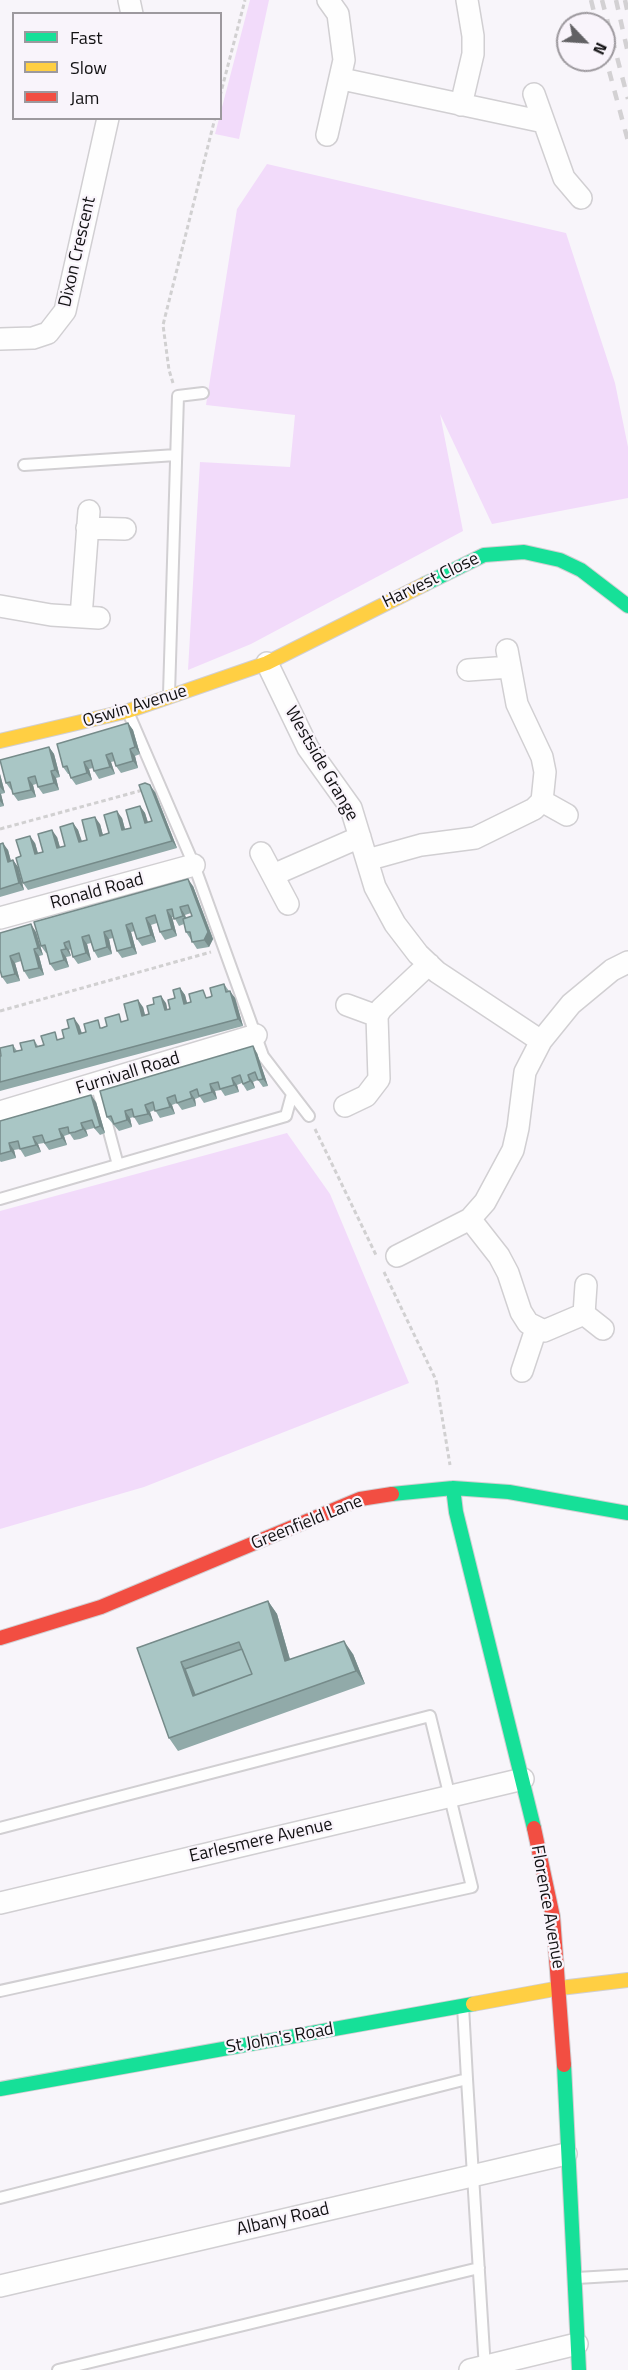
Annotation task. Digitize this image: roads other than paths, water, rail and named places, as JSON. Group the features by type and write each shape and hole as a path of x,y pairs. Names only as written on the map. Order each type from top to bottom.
{"street":[{"path":"327,135 342,79 344,60 342,30 335,6 328,0"},
{"path":"462,105 472,54 473,36 467,0"},
{"path":"342,79 544,122"},
{"path":"534,94 564,178 580,198"},
{"name":"Dixon Crescent","path":"0,339 33,338 48,333 65,311 108,120"},
{"path":"0,606 51,615 90,617 88,520 125,529"},
{"name":"Harvest Close","path":"267,663 483,555 524,552 560,560 581,570 628,606"},
{"path":"367,860 422,845 475,838 534,809 542,801 544,772 542,757 517,704 509,658 468,670"},
{"name":"Oswin Avenue","path":"0,741 128,711 267,663"},
{"name":"Westside Grange","path":"267,663 308,748 351,808 383,905 395,924 429,964 541,1041"},
{"path":"542,801 567,815"},
{"path":"273,876 360,837"},
{"path":"261,853 288,904"},
{"name":"Ronald Road","path":"0,918 194,865"},
{"path":"387,1262 470,1219 494,1188 513,1150 525,1072 541,1041 572,1004 612,970 628,962"},
{"path":"345,1106 366,1096 379,1079 377,1016 381,1009 429,964"},
{"path":"347,1005 377,1016"},
{"name":"Furnivall Road","path":"0,1112 256,1035"},
{"path":"470,1219 499,1256 508,1273 521,1312 536,1329 544,1331 584,1314"},
{"path":"584,1314 586,1285"},
{"path":"584,1314 603,1329"},
{"path":"522,1371 536,1329"},
{"name":"Greenfield Lane","path":"0,1638 100,1607 360,1499 420,1490 453,1488 509,1492 628,1513"},
{"name":"Florence Avenue","path":"453,1488 456,1512 523,1779 553,1917 560,1988 566,2154 579,2370"},
{"name":"Earlesmere Avenue","path":"0,1903 523,1779"},
{"name":"St John's Road","path":"0,2089 560,1988 628,1980"},
{"name":"Albany Road","path":"0,2286 566,2154"},
{"path":"480,2369 577,2344"}],"lane":[{"path":"169,698 178,396 203,393"},
{"path":"24,465 176,455"},
{"path":"128,711 194,865 264,1056 309,1116"},
{"path":"96,1083 118,1165"},
{"path":"0,1199 286,1116 292,1094"},
{"path":"0,1828 430,1716 472,1887 0,1991"},
{"path":"463,2006 479,2268 480,2369"},
{"path":"0,2198 467,2079"},
{"path":"58,2370 479,2268"},
{"path":"574,2278 628,2275"}],"railway":[{"path":"591,0 594,12"},
{"path":"602,0 628,99"},
{"path":"616,0 628,53"},
{"path":"625,0 628,14"},
{"path":"609,72 628,141"}]}
